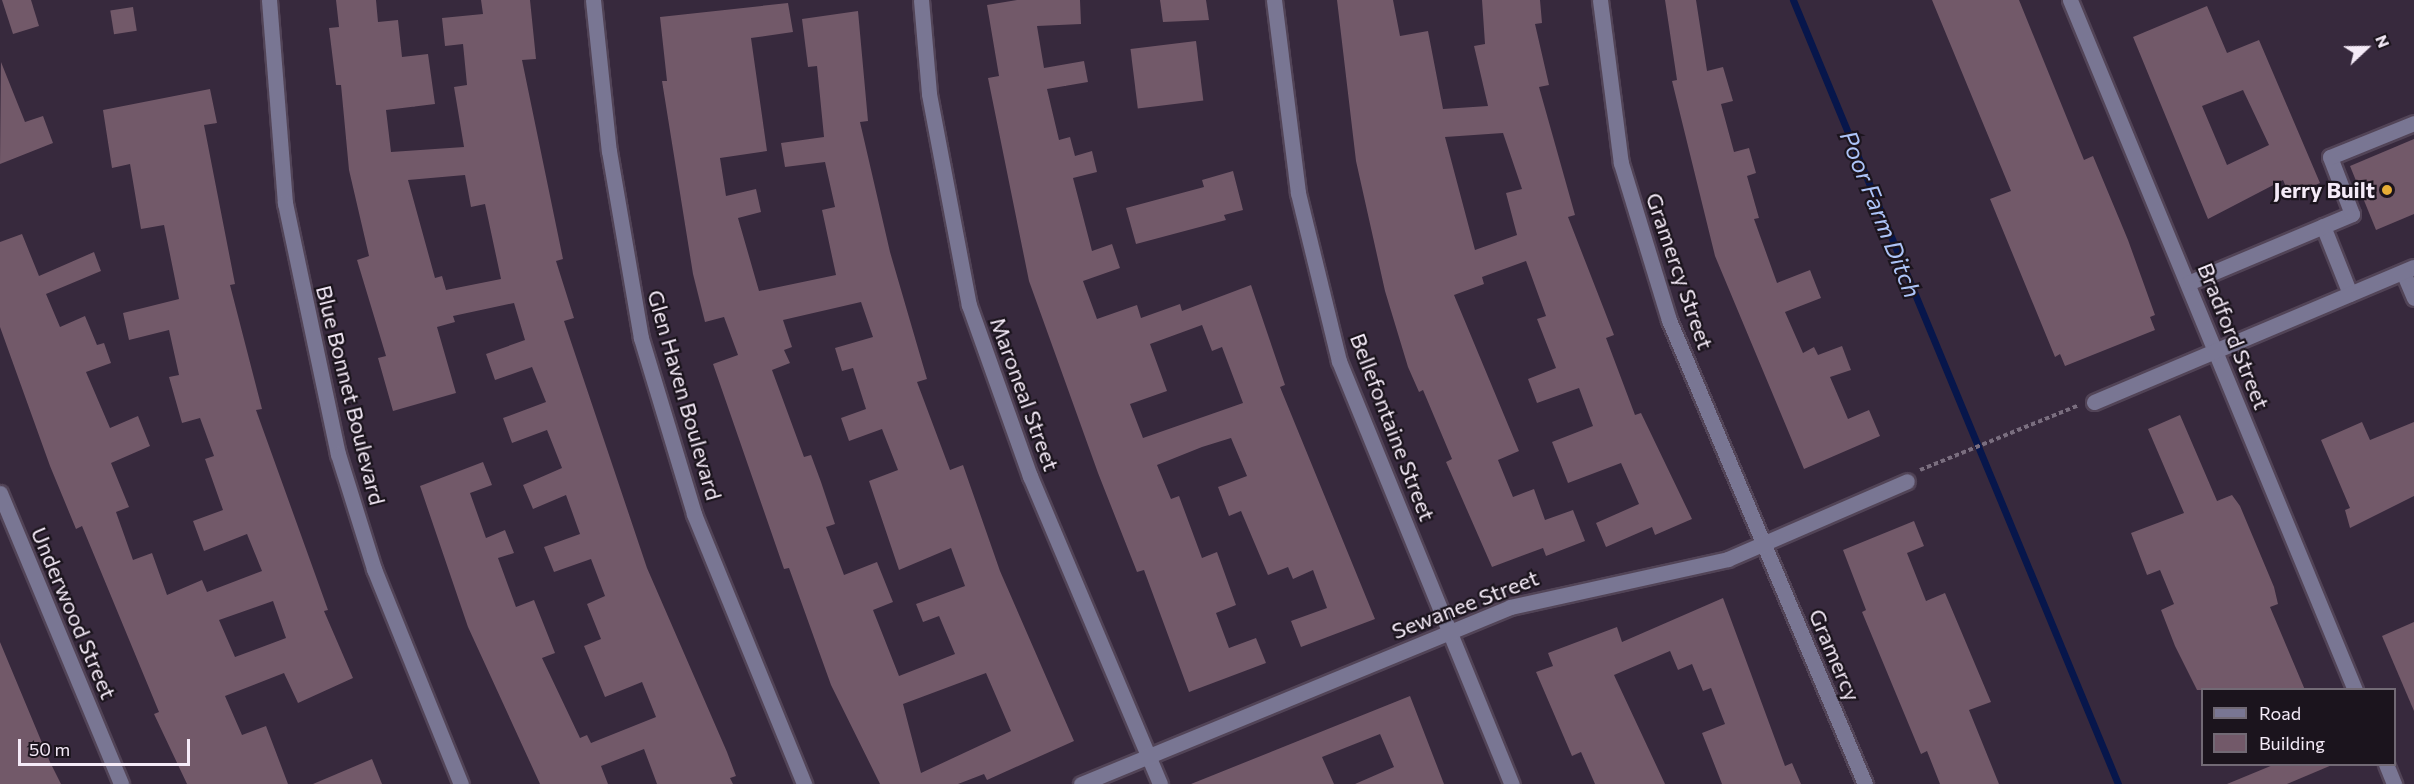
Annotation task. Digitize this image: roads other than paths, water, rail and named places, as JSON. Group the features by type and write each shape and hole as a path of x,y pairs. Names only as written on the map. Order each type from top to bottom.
{"street":[{"name":"Blue Bonnet Boulevard","path":"269,0 285,203 338,454 374,569 461,784"},
{"name":"Glen Haven Boulevard","path":"593,0 609,151 641,338 694,514 804,784"},
{"name":"Maroneal Street","path":"921,0 929,94 969,305 1030,476 1160,784"},
{"name":"Bellefontaine Street","path":"1274,0 1298,193 1340,361 1512,784"},
{"name":"Gramercy Street","path":"1600,0 1621,163 1669,320 1764,544"},
{"name":"Bradford Street","path":"2070,0 2354,688"},
{"path":"2188,283 2352,214 2330,158 2414,123"},
{"path":"2323,226 2350,294"},
{"path":"2094,402 2409,269 2414,298"},
{"name":"Sewanee Street","path":"1081,784 1449,632 1556,593 1728,559 1907,481"},
{"name":"Underwood Street","path":"0,493 121,784"},
{"name":"Gramercy","path":"1764,544 1865,784"},
{"path":"2386,766 2394,784"}],"waterway":[{"name":"Poor Farm Ditch","path":"1793,0 2118,784"}],"place":[{"name":"Jerry Built","path":"2387,190"}]}
